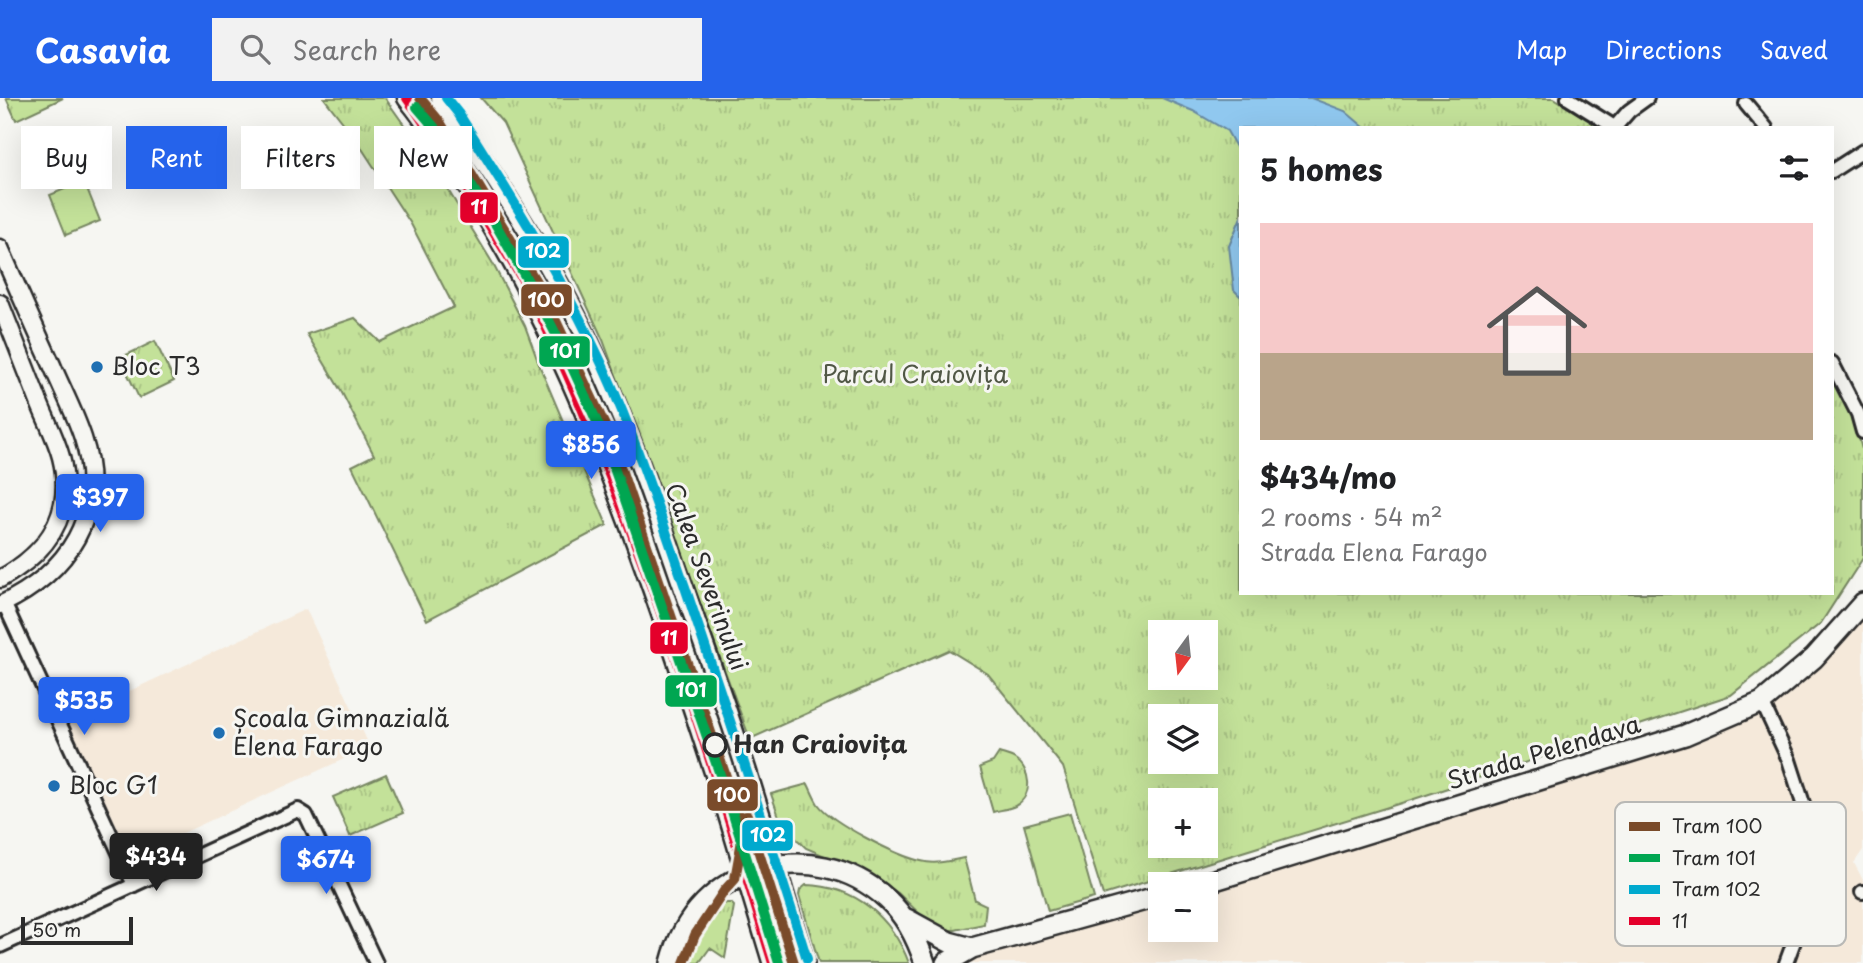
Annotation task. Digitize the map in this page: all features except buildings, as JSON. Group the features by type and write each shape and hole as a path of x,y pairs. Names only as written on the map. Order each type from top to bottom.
{"main road":[{"path":"408,98 447,154 523,281 597,444 640,558 722,796 773,963"},
{"name":"Calea Severinului","path":"441,98 548,265 601,368 621,414 754,787 804,963"},
{"name":"Strada Pelendava","path":"1218,879 1685,735 1762,702 1814,658 1863,603"},
{"path":"671,963 674,948 688,922 705,901 722,887 746,874 775,865 813,864 851,875 888,900 902,916 925,963"},
{"path":"946,963 972,948 1148,899"},
{"path":"902,916 949,942 972,948"}],"street":[{"path":"1568,98 1612,126"},
{"path":"1617,126 1629,111 1647,98"},
{"path":"1746,104 1764,126"},
{"path":"1834,170 1863,151"},
{"path":"0,248 84,439 89,463 89,509 81,534 66,556 30,589 2,604 134,885"},
{"path":"0,579 18,569 48,540 62,509 65,491 61,455 0,300 19,289"},
{"path":"1834,367 1858,414 1863,432"},
{"path":"48,540 66,556"},
{"path":"1762,702 1789,760 1803,802"},
{"path":"0,946 298,810 306,816 376,963"},
{"path":"1786,963 1792,946"}],"shaded area":[{"path":"1863,603 1863,850 1854,863 1863,880 1863,963 962,963 1148,902 1148,942 1218,942 1218,880 1762,702"},
{"name":"Școala Gimnazială Elena Farago","path":"306,609 370,747 131,857 67,720"}],"green space":[{"path":"6,98 63,98 16,120"},
{"path":"324,98 385,98 405,126 374,126 374,167 360,146 360,126 346,126"},
{"name":"Parcul Craiovița","path":"481,98 1554,98 1598,126 1239,126 1239,595 1834,595 1834,382 1854,420 1863,453 1863,558 1821,623 1731,695 1411,800 1178,872 1148,872 1148,881 1103,895 1063,767 988,674 949,650 750,739 603,340 503,123"},
{"path":"65,189 87,189 100,221 66,235 50,195"},
{"path":"388,189 447,189 492,262 525,326 607,525 427,620 352,466 374,455 341,391 307,334 355,318 380,342 454,307 411,224"},
{"path":"155,341 174,381 139,398 120,358"},
{"path":"999,753 1020,763 1027,776 1028,789 1021,802 1015,806 993,812 980,767 993,762"},
{"path":"386,774 403,813 350,836 333,797"},
{"path":"808,784 825,812 882,846 926,862 964,858 975,900 986,905 984,924 941,930 927,921 898,893 874,877 806,848 782,825 771,794"},
{"path":"1070,813 1094,898 1048,911 1024,825"},
{"path":"806,885 841,891 870,908 893,932 909,963 819,963 799,895"},
{"path":"726,903 734,906 725,958 710,948 699,963 687,963 711,917"}],"water":[{"path":"1162,98 1311,98 1345,111 1363,126 1239,126 1239,152 1227,131 1193,111"},
{"path":"1239,222 1239,295 1234,290 1229,246"}],"tram line":[{"name":"100","path":"420,98 440,122 543,293 609,434 744,829 735,879 695,935 684,963"},
{"name":"102","path":"446,98 476,141 544,253 576,311 618,401 685,587 807,959"},
{"name":"101","path":"417,107 435,128 496,225 538,299 602,433 727,795 779,963"},
{"name":"100","path":"747,815 794,963"}],"transit line":[{"name":"11","path":"407,98 453,166 523,280 603,458 665,624 773,963"}],"place":[{"name":"Bloc T3","path":"97,367"},
{"name":"Școala Gimnazială Elena Farago","path":"219,733"},
{"name":"Han Craiovița","path":"715,745"},
{"name":"Bloc G1","path":"54,786"}]}
